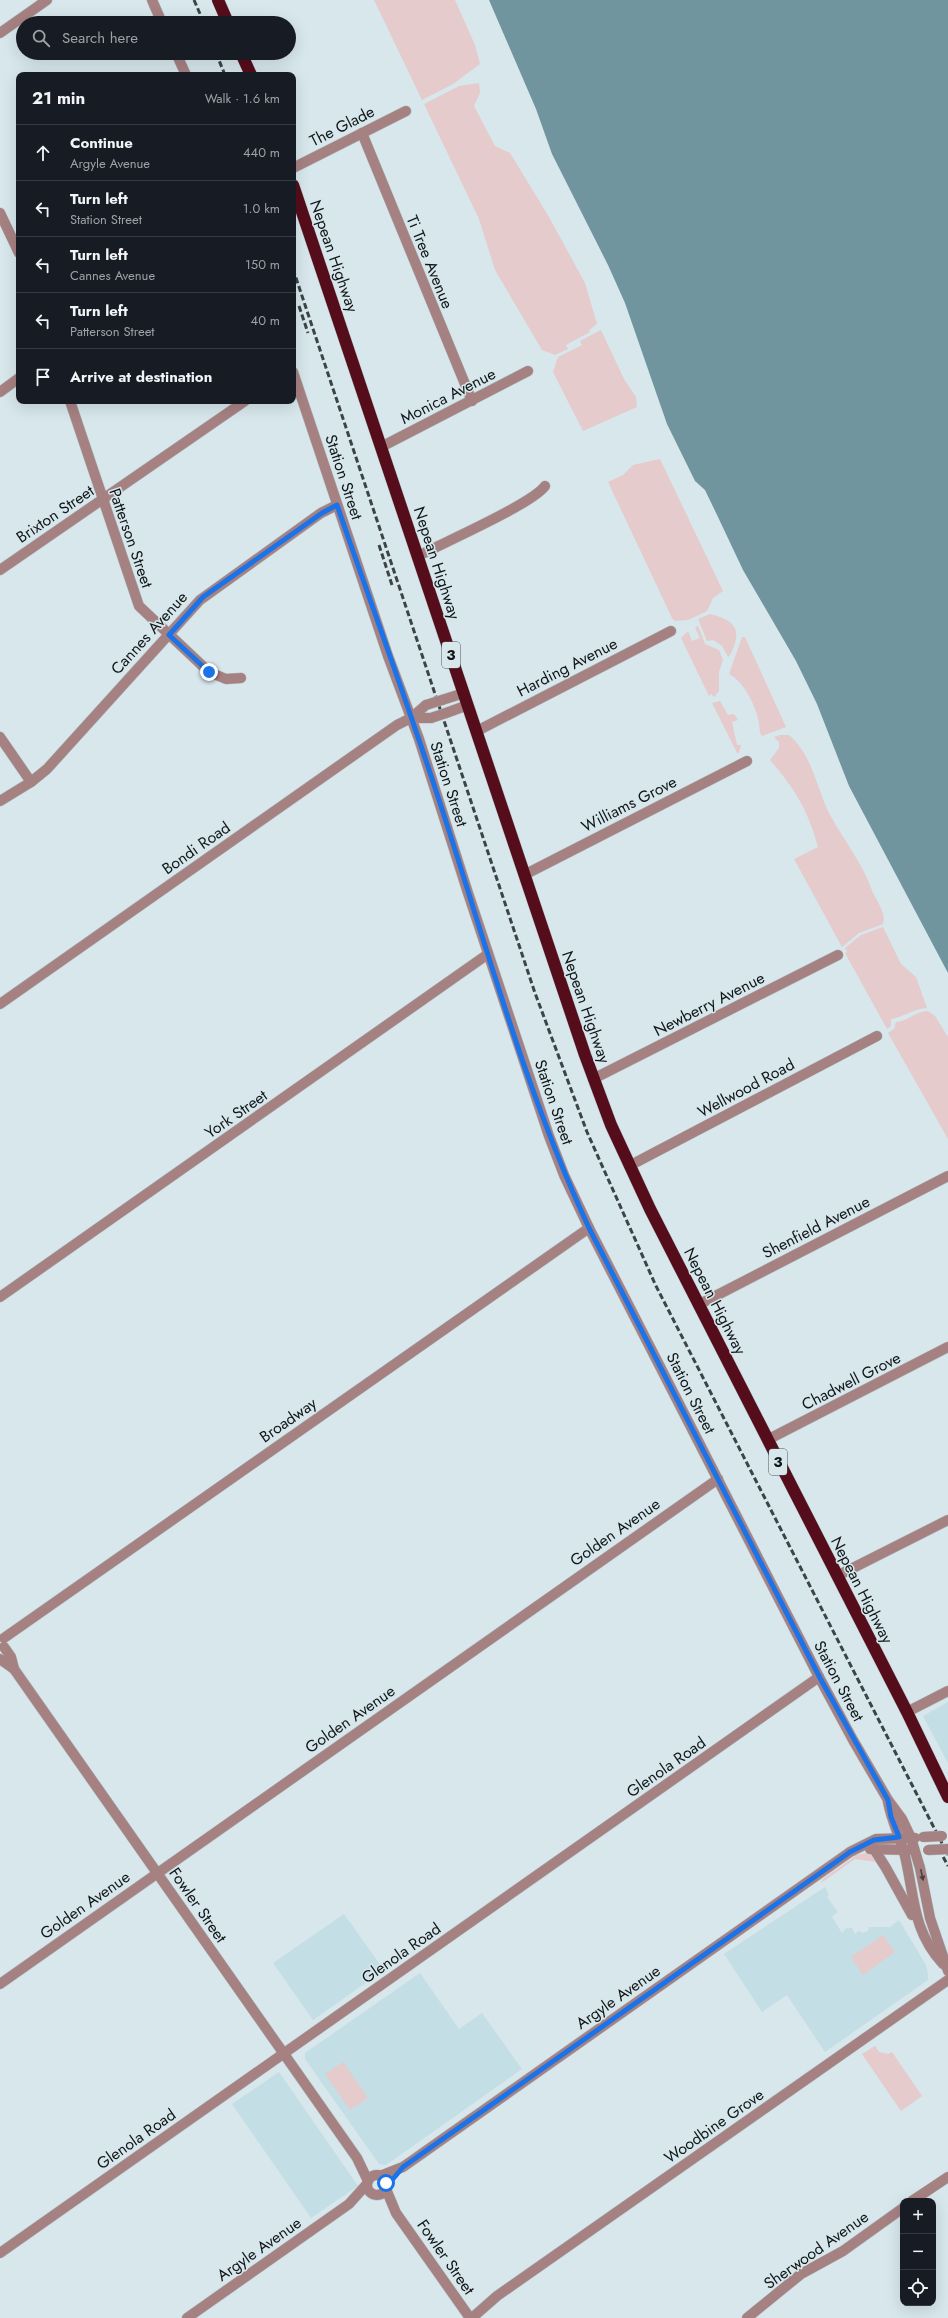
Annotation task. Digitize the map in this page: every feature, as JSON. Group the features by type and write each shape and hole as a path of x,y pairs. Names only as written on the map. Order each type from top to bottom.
{"highway":[{"path":"218,0 225,16"},
{"path":"244,60 250,72"},
{"name":"Nepean Highway","path":"296,195 593,1079 629,1166 698,1305 907,1712 948,1797"}],"street":[{"path":"24,16 47,0"},
{"path":"152,0 159,16"},
{"path":"0,33 16,22"},
{"path":"179,60 185,72"},
{"name":"The Glade","path":"296,166 406,111"},
{"name":"Ti Tree Avenue","path":"362,133 472,401"},
{"path":"0,213 16,247"},
{"name":"Monica Avenue","path":"381,447 528,371"},
{"path":"0,392 16,380"},
{"name":"Station Street","path":"296,381 337,505 439,800 488,954 549,1136 564,1175 589,1228 820,1678 888,1800 900,1816 911,1838 916,1850 930,1918 947,1969"},
{"name":"Patterson Street","path":"71,404 138,604 169,635 212,674 226,678 241,678"},
{"name":"Brixton Street","path":"0,570 240,404"},
{"path":"418,556 522,503 545,486"},
{"name":"Cannes Avenue","path":"0,801 31,782 50,766 203,597 322,513 337,505"},
{"name":"Harding Avenue","path":"477,731 671,630"},
{"name":"Bondi Road","path":"0,1004 391,729 411,718 418,710 426,705 464,693"},
{"name":"Bondi Road","path":"411,718 431,718 468,706"},
{"path":"0,737 31,782"},
{"name":"Williams Grove","path":"524,874 747,761"},
{"name":"York Street","path":"0,1297 488,954"},
{"name":"Newberry Avenue","path":"593,1079 838,955"},
{"name":"Wellwood Road","path":"629,1166 877,1036"},
{"name":"Shenfield Avenue","path":"698,1305 948,1176"},
{"name":"Broadway","path":"2,1643 589,1228"},
{"name":"Chadwell Grove","path":"767,1440 948,1348"},
{"name":"Golden Avenue","path":"0,1984 718,1479"},
{"path":"837,1576 948,1520"},
{"name":"Fowler Street","path":"2,1643 11,1657 14,1669"},
{"name":"Fowler Street","path":"0,1659 14,1669 357,2158 367,2183"},
{"name":"Glenola Road","path":"0,2253 820,1678"},
{"path":"907,1712 948,1691"},
{"name":"Station Street","path":"888,1800 891,1817 903,1850 913,1905 921,1933 930,1949 947,1969"},
{"name":"Argyle Avenue","path":"386,2187 403,2167 850,1852 874,1840 899,1837 923,1838 945,1836"},
{"name":"Argyle Avenue","path":"850,1852 860,1849 948,1849"},
{"path":"874,1849 921,1933"},
{"name":"Woodbine Grove","path":"467,2316 948,1980"},
{"name":"Fowler Street","path":"357,2158 379,2176"},
{"name":"Argyle Avenue","path":"379,2176 403,2167"},
{"path":"379,2176 385,2180 386,2187 382,2194 374,2195 368,2190 367,2183 372,2177 379,2176"},
{"path":"916,2198 948,2176"},
{"name":"Argyle Avenue","path":"187,2318 348,2204 367,2183"},
{"name":"Fowler Street","path":"386,2187 396,2213 467,2316"},
{"name":"Fowler Street","path":"374,2195 396,2213"},
{"name":"Argyle Avenue","path":"348,2204 374,2195"},
{"name":"Sherwood Avenue","path":"747,2318 801,2274 843,2251 900,2210"}],"shaded area":[{"path":"374,0 455,0 475,45 480,64 453,84 422,100"},
{"path":"489,0 948,0 948,973 849,786 817,704 796,661 743,570 705,490 695,481 667,424 625,303 608,265 552,154 536,109"},
{"path":"479,83 480,93 474,106 495,146 510,153 549,217 585,283 597,324 589,330 590,332 566,345 568,349 555,355 542,350 495,270 479,219 424,104 459,86"},
{"path":"601,330 624,379 636,397 637,407 583,431 553,372 558,357 582,345 580,341"},
{"path":"660,459 723,591 713,598 707,611 688,620 675,621 672,618 608,482 623,475 633,465"},
{"path":"710,614 727,620 736,631 735,643 728,657 722,646 713,640 707,641 698,619"},
{"path":"698,626 705,644 719,650 723,660 719,672 719,691 714,697 711,694 709,696 681,638 688,631 692,641 700,638 695,628"},
{"path":"742,637 745,637 786,727 762,736 760,733 759,721 748,694 744,687 729,674"},
{"path":"720,701 728,715 734,714 738,720 732,722 737,745 741,745 739,753 737,753 712,703"},
{"path":"789,735 804,752 829,813 863,869 883,915 883,924 859,933 842,947 794,859 818,847 810,822 800,800 770,760 779,748 779,742 774,737"},
{"path":"883,927 901,964 916,977 927,1008 891,1019 891,1026 887,1029 845,953 847,952 845,948 861,935"},
{"path":"928,1011 935,1016 948,1037 948,1139 888,1033 894,1029 896,1022 918,1013"},
{"path":"948,1702 948,1763 923,1716"},
{"path":"870,1852 877,1862 855,1859 821,1883 823,1879 857,1855"},
{"path":"825,1887 829,1895 827,1897 838,1912 832,1917 842,1933 846,1928 852,1928 855,1934 859,1931 863,1933 868,1931 869,1927 890,1927 899,1920 926,1965 928,1980 825,2052 787,1995 762,2012 724,1954"},
{"path":"344,1914 384,1970 313,2020 273,1963"},
{"path":"883,1935 895,1952 863,1975 851,1957"},
{"path":"420,1973 459,2029 482,2013 522,2069 386,2165 379,2164 305,2059 305,2053"},
{"path":"875,2046 879,2052 888,2054 892,2052 922,2096 901,2111 862,2054"},
{"path":"343,2062 368,2098 350,2110 325,2074"},
{"path":"279,2072 358,2186 311,2218 232,2104"}],"railway":[{"path":"194,0 201,16"},
{"path":"219,60 224,72"},
{"path":"296,278 535,993 587,1132 656,1286 948,1855"},
{"path":"299,306 308,333"},
{"path":"379,545 392,585"},
{"path":"939,1849 948,1866"}],"route":[{"path":"209,672 169,635 203,597 322,513 337,505 388,656 419,739 453,849 549,1136 564,1175 589,1228 820,1678 853,1740 888,1800 892,1821 899,1837 879,1838 855,1848 403,2167 387,2186 386,2183"}]}
